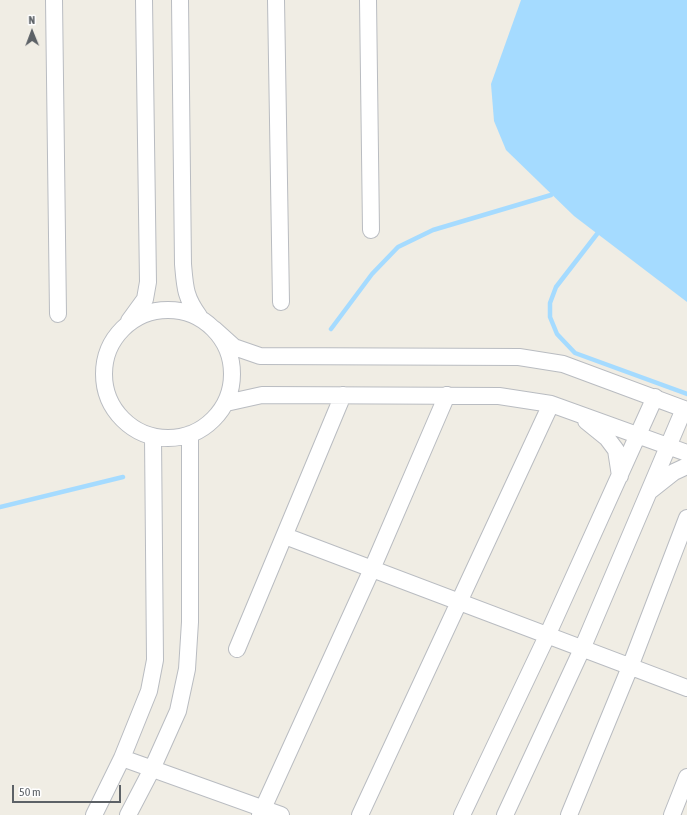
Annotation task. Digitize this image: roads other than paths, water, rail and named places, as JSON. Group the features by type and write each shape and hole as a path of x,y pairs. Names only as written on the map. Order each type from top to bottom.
{"street":[{"path":"54,0 58,314"},
{"path":"144,0 148,282 145,299 128,323 113,339 104,360 104,382 110,403 124,421 142,433 153,437 182,437 200,430 215,418 226,403 232,384 232,364 226,345 214,328"},
{"path":"180,0 183,264 185,288 189,302 199,316 234,347 260,356 519,357 563,364 686,409 668,446 582,649 505,815"},
{"path":"276,0 281,302"},
{"path":"368,0 371,230"},
{"path":"128,323 143,314 160,310 178,310 199,316"},
{"path":"226,403 262,395 499,396 550,404 687,453"},
{"path":"237,649 343,395"},
{"path":"261,812 372,569 447,395"},
{"path":"462,815 547,636 655,397"},
{"path":"360,815 550,404"},
{"path":"577,414 607,438 616,450 620,476"},
{"path":"128,815 152,769 178,710 187,668 190,622 190,434"},
{"path":"94,815 122,758 149,691 155,660 153,437"},
{"path":"649,492 674,472 687,466"},
{"path":"569,815 630,667 687,518"},
{"path":"285,536 687,688"},
{"path":"122,758 261,812 281,815"},
{"path":"672,815 687,777"}],"water":[{"path":"521,0 687,0 687,302 574,216 506,150 494,121 491,84"}],"waterway":[{"path":"331,329 372,274 398,247 433,230 551,195"},
{"path":"597,234 556,287 550,303 550,317 557,334 575,353 687,394"},
{"path":"0,507 123,477"}]}
